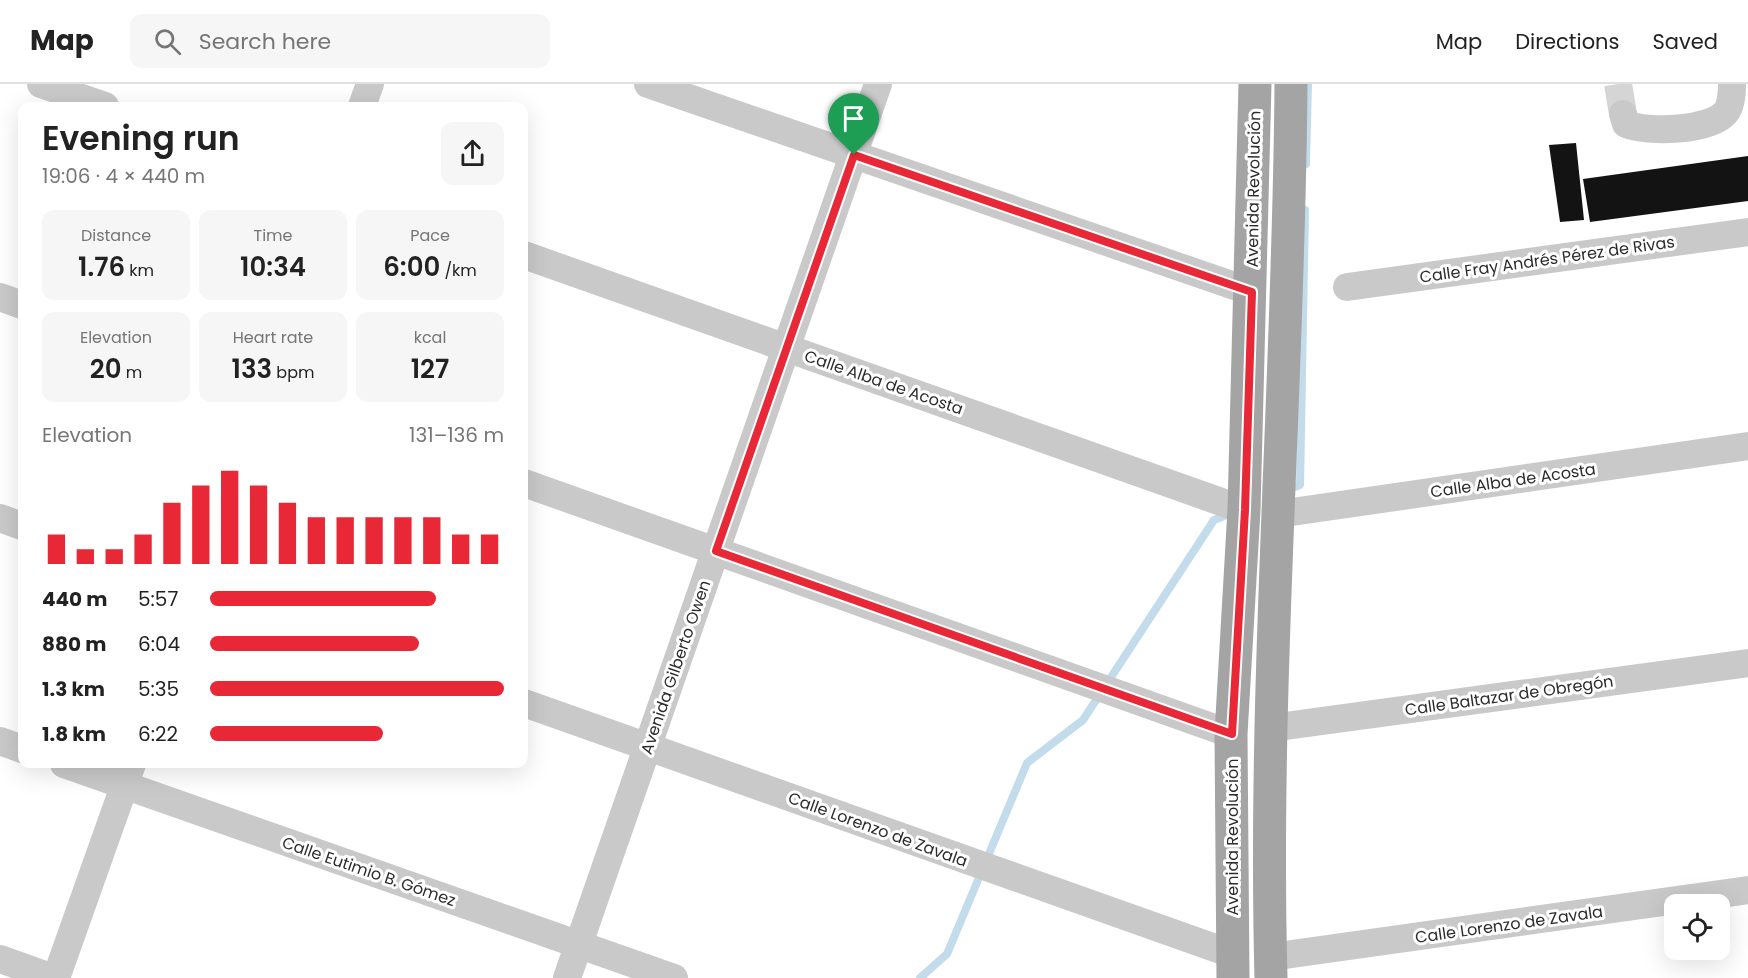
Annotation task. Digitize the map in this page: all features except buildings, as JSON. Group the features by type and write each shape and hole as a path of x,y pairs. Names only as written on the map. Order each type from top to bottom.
{"main road":[{"name":"Avenida Revolución","path":"1233,966 1232,734 1245,510 1252,292 1255,84"},
{"path":"1271,967 1270,728 1290,243 1292,84"}],"street":[{"path":"41,84 93,102"},
{"path":"363,102 370,84"},
{"path":"648,84 1252,292"},
{"name":"Avenida Gilberto Owen","path":"567,978 878,84"},
{"path":"1623,114 1626,124 1649,130 1717,120 1728,110 1732,84"},
{"name":"Calle Fray Andrés Pérez de Rivas","path":"1347,287 1748,232"},
{"name":"Calle Alba de Acosta","path":"528,256 1245,510"},
{"path":"0,297 18,304"},
{"name":"Calle Alba de Acosta","path":"1278,514 1748,446"},
{"path":"528,484 1232,734"},
{"path":"0,518 18,525"},
{"name":"Calle Baltazar de Obregón","path":"1270,728 1748,663"},
{"name":"Calle Lorenzo de Zavala","path":"528,704 1006,874 1233,966"},
{"path":"0,741 18,748"},
{"name":"Calle Eutimio B. Gómez","path":"90,768 128,774 674,978"},
{"path":"0,959 55,978 128,774"},
{"name":"Calle Lorenzo de Zavala","path":"1271,967 1748,890"}],"waterway":[{"path":"1306,164 1308,84"},
{"path":"1285,491 1300,485 1305,210"},
{"path":"920,978 947,954 1027,763 1083,720 1214,520 1232,513"}],"tunnel":[{"path":"1618,84 1623,114"}],"route":[{"path":"854,155 1252,292 1245,510 1232,734 716,551 854,155"}]}
